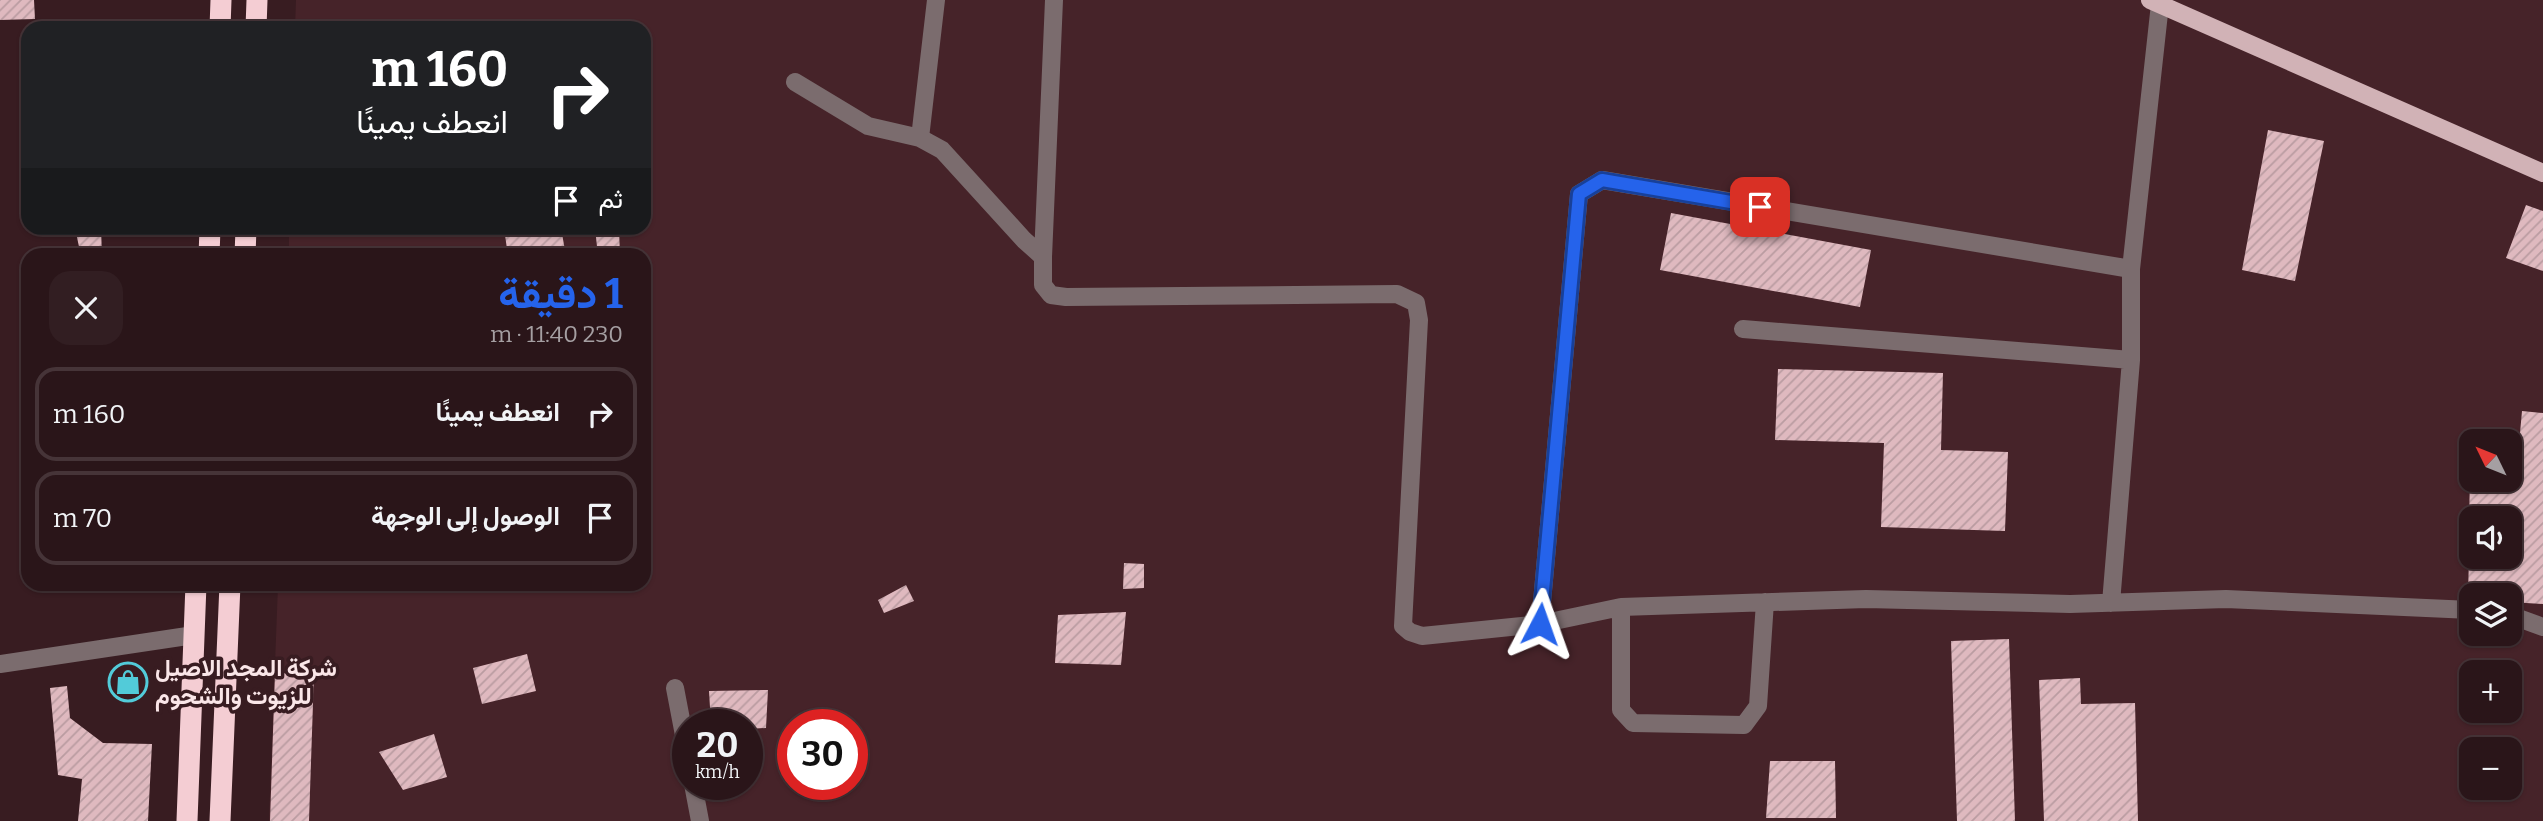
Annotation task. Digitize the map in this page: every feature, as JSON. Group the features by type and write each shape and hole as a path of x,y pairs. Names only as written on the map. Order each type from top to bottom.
{"highway":[{"path":"220,21 221,0"},
{"path":"256,21 257,0"},
{"path":"187,821 196,591"},
{"path":"220,821 230,591"}],"main road":[{"path":"2155,2 2543,173"}],"street":[{"path":"920,138 936,0"},
{"path":"1054,0 1042,285 1051,295 1397,294 1416,303 1419,320 1403,626 1410,632 1422,636 1540,624 1620,607 1866,599 2111,603 2226,599 2459,609"},
{"path":"2111,603 2131,360 2131,270 2155,2"},
{"path":"795,82 868,126 920,138 942,150 1024,240 1043,257"},
{"path":"1540,624 1579,194 1590,185 1602,180 2131,270"},
{"path":"1743,329 2131,360"},
{"path":"1620,607 1621,710 1633,723 1744,725 1758,706 1765,602"},
{"path":"2522,619 2543,627"},
{"path":"0,664 194,635"},
{"path":"675,688 679,709"},
{"path":"696,800 700,821"}],"shaded area":[{"path":"296,0 2543,0 2543,821 269,821 278,591 651,591 651,248 289,248 289,235 651,235 651,21 295,21"}],"building":[{"path":"0,0 34,0 35,19 0,20"},
{"path":"2268,130 2324,141 2295,281 2242,270"},
{"path":"2526,205 2543,211 2543,271 2506,258"},
{"path":"1671,213 1871,250 1860,307 1660,270"},
{"path":"76,235 101,235 102,248 79,248"},
{"path":"505,235 562,235 565,248 507,248"},
{"path":"596,235 619,235 620,248 597,248"},
{"path":"1778,369 1943,373 1941,450 2008,452 2005,531 1881,527 1884,443 1775,440"},
{"path":"2522,411 2543,413 2543,604 2522,603 2522,583 2468,583 2469,569 2522,569 2522,506 2469,506 2470,492 2522,492"},
{"path":"1124,563 1144,564 1144,588 1123,589"},
{"path":"906,585 914,601 884,613 878,600"},
{"path":"1126,612 1121,665 1055,663 1058,615"},
{"path":"2009,639 2015,821 1957,821 1951,641"},
{"path":"527,654 536,691 482,704 473,668"},
{"path":"275,673 314,674 309,821 270,821"},
{"path":"2080,678 2081,704 2135,703 2138,821 2044,821 2039,680"},
{"path":"67,686 70,718 103,743 152,744 148,821 78,821 82,779 58,775 50,688"},
{"path":"768,690 766,728 763,728 763,709 710,709 709,691"},
{"path":"434,734 447,777 403,790 379,752"},
{"path":"1770,761 1835,761 1836,818 1766,818"}],"place":[{"name":"شركة المجد الاصيل للزيوت والشحوم","path":"128,682"}],"route":[{"path":"1540,624 1579,194 1602,180 1760,207"}]}
